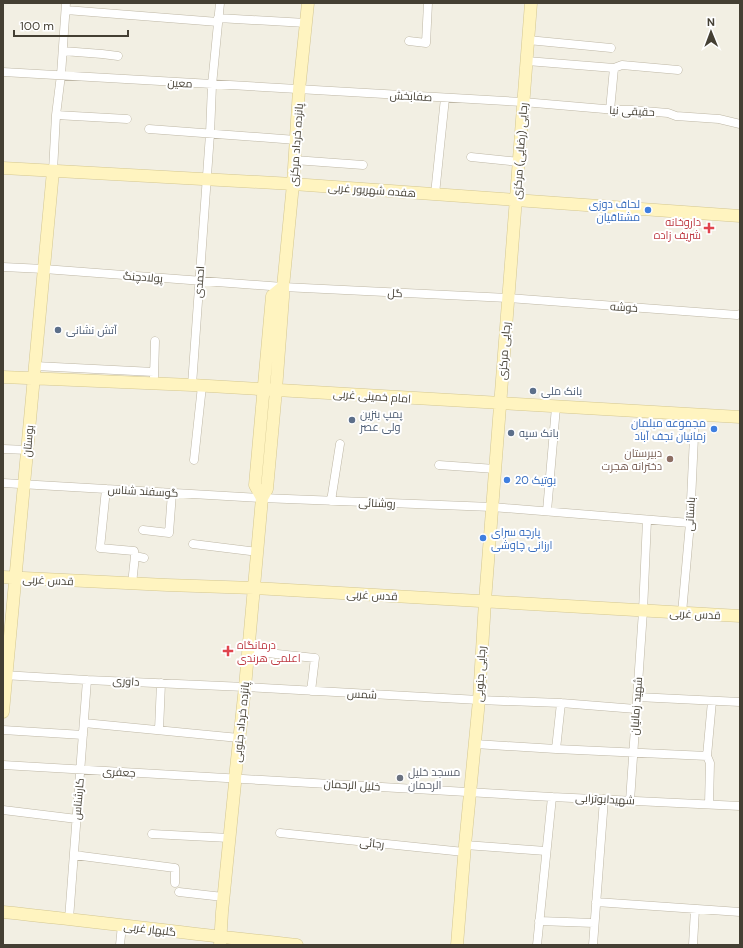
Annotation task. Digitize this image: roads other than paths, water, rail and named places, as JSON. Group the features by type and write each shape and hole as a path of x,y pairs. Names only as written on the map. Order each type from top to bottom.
{"street":[{"name":"احمدی","path":"194,460 199,281 210,134 212,85 220,3"},
{"name":"پانزده خرداد مرکزی","path":"283,287 308,3"},
{"path":"408,41 426,44 428,3"},
{"name":"رجایی (رضایی) مرکزی","path":"508,298 531,3"},
{"path":"53,171 56,115 61,76 66,7 218,20 306,23"},
{"path":"528,40 612,48"},
{"path":"62,51 118,56"},
{"path":"526,61 614,68 622,65 678,70"},
{"path":"610,110 614,68"},
{"name":"معین","path":"3,72 300,90"},
{"name":"صفابخش","path":"300,90 523,102"},
{"path":"435,194 445,98"},
{"name":"حقیقی نیا","path":"523,102 610,110 668,113 676,116 719,119 740,124"},
{"path":"56,115 127,119"},
{"path":"149,129 296,140"},
{"path":"471,157 519,162"},
{"path":"294,160 363,165"},
{"name":"هفده شهریور غربی","path":"3,168 293,184 740,216"},
{"name":"بوستان","path":"3,712 7,628 16,578 53,171"},
{"name":"پولادچنگ","path":"3,267 283,287"},
{"path":"270,390 272,296 283,287"},
{"name":"گل","path":"283,287 508,298"},
{"name":"خوشه","path":"508,298 737,315 740,314"},
{"name":"رجایی مرکزی","path":"500,403 508,298"},
{"path":"154,341 154,378"},
{"name":"امام خمینی غربی","path":"3,377 34,372 154,378 197,386 740,417"},
{"name":"پانزده خرداد جنوبی","path":"220,941 223,897 258,552 262,498 255,485 270,390"},
{"name":"رجایی جنوبی","path":"457,945 479,700 500,403"},
{"path":"547,511 556,406"},
{"name":"باستانی","path":"682,613 690,523 695,415"},
{"path":"331,501 340,444"},
{"path":"3,449 28,450"},
{"path":"439,465 495,469"},
{"name":"گوسفند شناس","path":"3,483 262,498"},
{"path":"106,489 100,548 134,551 135,556 132,584"},
{"path":"143,530 169,532 172,493"},
{"name":"روشنائی","path":"262,498 492,507"},
{"path":"492,507 690,523"},
{"path":"643,611 647,520"},
{"path":"193,544 258,552"},
{"path":"135,556 144,558"},
{"name":"قدس غربی","path":"3,578 254,588 740,616"},
{"name":"شهید زمانیان","path":"630,801 643,611"},
{"path":"248,651 315,658 311,691"},
{"name":"داوری","path":"5,675 245,687"},
{"name":"کارشناس","path":"69,919 87,680"},
{"path":"159,730 161,683"},
{"name":"شمس","path":"245,687 560,703 636,709"},
{"path":"637,697 740,702"},
{"path":"708,804 710,763 707,756 712,700"},
{"path":"556,749 560,703"},
{"path":"84,723 239,738"},
{"path":"3,730 83,735"},
{"path":"475,744 707,756"},
{"name":"جعفری","path":"3,765 235,778"},
{"name":"خلیل الرحمان","path":"235,778 470,792"},
{"name":"شهیدابوترابی","path":"470,792 740,806"},
{"path":"536,945 552,796"},
{"path":"593,945 604,799"},
{"path":"3,810 77,819"},
{"path":"152,834 229,838"},
{"name":"رجائی","path":"280,834 465,849 546,851"},
{"path":"74,855 175,868 175,883"},
{"path":"180,892 223,897"},
{"path":"596,902 740,912"},
{"path":"693,945 695,909"},
{"name":"گلبهار غربی","path":"3,912 122,925 220,941 297,945"},
{"path":"539,921 594,923"},
{"path":"120,945 122,925"}],"place":[{"name":"لحاف دوزی مشتاقیان","path":"648,210"},
{"name":"داروخانه شریف زاده","path":"709,228"},
{"name":"آتش نشانی","path":"58,330"},
{"name":"بانک ملی","path":"533,391"},
{"name":"پمپ بنزین ولی عصر","path":"352,420"},
{"name":"مجموعه مبلمان زمانیان نجف آباد","path":"714,429"},
{"name":"بانک سپه","path":"511,433"},
{"name":"دبیرستان دخترانه هجرت","path":"670,459"},
{"name":"بوتیک 20","path":"507,480"},
{"name":"پارچه سرای ارزانی چاوشی","path":"483,538"},
{"name":"درمانگاه اعلمی هرندی","path":"228,651"},
{"name":"مسجد خلیل الرحمان","path":"400,778"}]}
